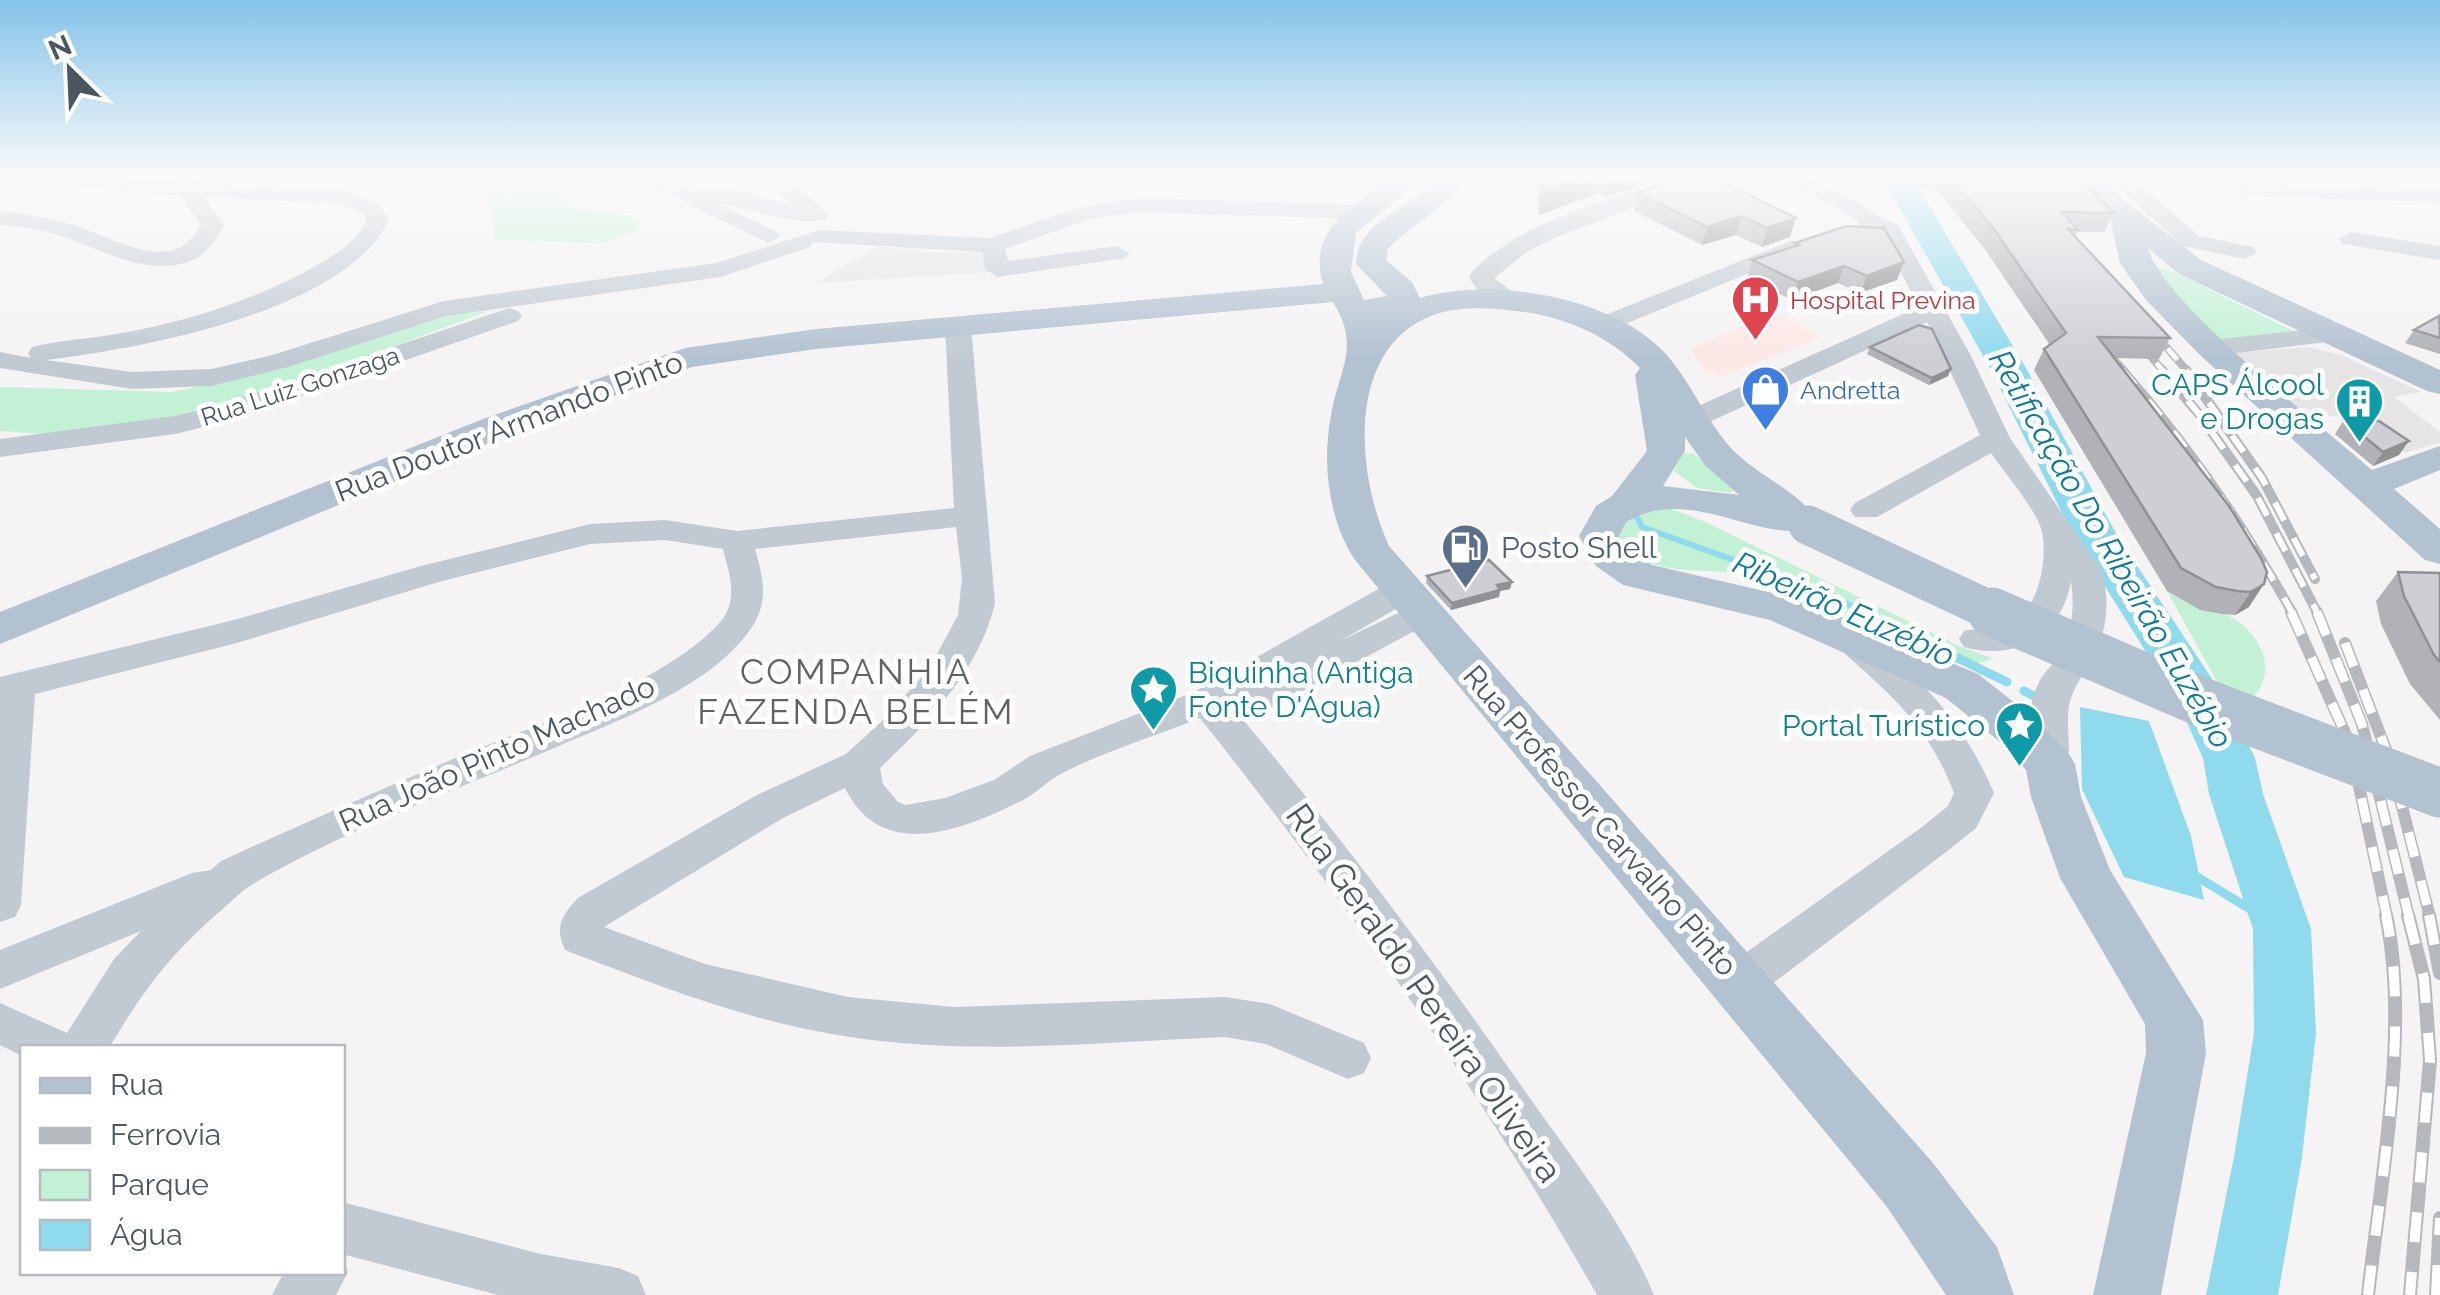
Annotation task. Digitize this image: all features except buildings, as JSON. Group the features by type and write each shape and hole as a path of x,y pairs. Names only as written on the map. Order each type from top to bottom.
{"main road":[{"path":"1336,243 1340,237"},
{"path":"1378,237 1370,254 1372,264 1385,274 1604,324 1652,360 1724,463 1803,522 1946,593 2096,659 2327,753 2440,792"},
{"path":"2130,237 2136,263 2157,293 2212,348 2440,551"},
{"path":"2151,237 2181,261 2440,383"},
{"name":"Rua Professor Carvalho Pinto","path":"1336,243 1346,299 1365,333 1364,355 1346,432 1346,484 1370,551 1740,983 1910,1186 1987,1287"},
{"path":"2136,263 2155,259 2181,261"},
{"name":"Rua Doutor Armando Pinto","path":"0,629 496,428 685,358 816,339 958,326 1346,299 1379,310 1405,300 1385,274"},
{"path":"1364,355 1412,311 1436,304 1502,301"},
{"path":"1652,360 1654,385 1670,444 1665,460 1630,502 1602,524 1599,536 1603,548 1622,566 1657,582 1762,602 1962,686 2018,730 2050,764 2056,797 2087,878 2174,1020 2172,1071 2127,1295"},
{"path":"2364,486 2440,457"},
{"path":"1630,502 1652,497 1684,498 1803,522"}],"street":[{"path":"83,237 146,260 167,259 192,248 202,237"},
{"path":"0,358 140,338 246,311 286,293 360,248 367,237"},
{"path":"752,261 769,237"},
{"path":"0,358 144,380 209,377 259,367 416,316 720,270 752,261 795,237"},
{"path":"886,237 992,245 1012,237"},
{"path":"1326,237 1336,243"},
{"path":"1502,301 1482,281 1483,272 1508,252 1537,237"},
{"path":"1894,237 1958,356 1996,438 2080,559 2091,584 2092,599 2081,642 2070,668 2057,681 2046,736 2050,764"},
{"path":"2187,237 2245,252"},
{"path":"2384,237 2394,246"},
{"path":"1604,324 1814,239"},
{"path":"2352,240 2440,254"},
{"path":"992,245 998,270 1117,253"},
{"name":"Rua Luiz Gonzaga","path":"0,448 175,425 226,413 591,289"},
{"path":"1694,418 1931,311"},
{"path":"958,326 970,516 979,585 975,614 944,675 926,701 860,764 769,807 593,910 580,924 580,936 704,984 848,1017 954,1027 1225,1017 1270,1024 1348,1058"},
{"path":"2212,348 2336,334"},
{"path":"2372,351 2440,369"},
{"path":"1866,510 1996,438"},
{"path":"0,904 9,687 237,631 433,573 590,534 664,530 738,541 970,516"},
{"path":"1976,639 2013,640 2028,633 2042,616 2060,565 2058,526"},
{"name":"Rua João Pinto Machado","path":"85,1045 130,972 166,933 236,873 354,817 618,705 694,663 734,628 743,612 750,589 738,541"},
{"path":"860,764 872,802 884,813 905,821 948,813 1008,791 1052,785 1214,710 1413,601"},
{"path":"1740,983 1962,817 1974,793 1956,750 1932,710 1848,638"},
{"name":"Rua Geraldo Pereira Oliveira","path":"1214,710 1320,840 1421,978 1573,1203 1627,1295"},
{"path":"0,970 236,873"},
{"path":"0,1023 46,1045"},
{"path":"348,1238 619,1295"},
{"path":"300,1295 319,1275"}],"shaded area":[{"path":"879,246 924,252 981,252 992,272 816,283"},
{"name":"Hospital Previna","path":"1776,313 1820,337 1721,377 1706,371 1690,348"},
{"path":"2308,347 2341,355 2421,392 2394,397 2440,432 2440,442 2405,453 2347,416 2301,417 2234,353"}],"green space":[{"path":"495,237 618,237 603,243"},
{"path":"2160,268 2297,333 2222,341 2151,269"},
{"path":"486,312 277,389 170,419 61,434 0,431 0,387 172,392 271,371 410,323 458,313"},
{"path":"1693,453 1736,487 1731,493 1697,488 1674,471 1683,454"},
{"path":"1665,507 1701,520 1959,646 1992,658 1972,663 1922,654 1793,588 1748,575 1655,565 1640,559 1613,536 1618,515"},
{"path":"2167,591 2233,618 2252,634 2265,666 2261,687 2253,697 2220,687"}],"water":[{"path":"2080,707 2149,721 2191,836 2204,900 2124,877 2082,789"}],"waterway":[{"name":"Retificação Do Ribeirão Euzébio","path":"1932,237 2008,368 2096,537 2201,700 2229,758 2236,794 2282,929 2285,1033 2268,1157 2242,1295"},
{"name":"Ribeirão Euzébio","path":"1634,512 1642,527 1825,593 1868,614"},
{"name":"Ribeirão Euzébio","path":"1863,612 2007,682"},
{"name":"Ribeirão Euzébio","path":"2024,691 2042,700"},
{"name":"Ribeirão Euzébio","path":"2191,873 2263,917"},
{"name":"Ribeirão Euzébio","path":"2259,915 2282,929"}],"railway":[{"path":"2148,326 2188,372"},
{"path":"2137,340 2164,372"},
{"path":"2108,353 2125,372"},
{"path":"2122,370 2214,488 2293,614"},
{"path":"2162,370 2199,414 2257,496 2317,612"},
{"path":"2186,370 2262,478 2315,579"},
{"path":"2291,612 2350,744 2387,917"},
{"path":"2317,612 2362,724 2409,917"},
{"path":"2345,643 2391,763 2430,917"},
{"path":"2368,1295 2394,1054 2393,959 2386,915"},
{"path":"2408,915 2424,979 2430,1060 2410,1295"},
{"path":"2429,915 2440,973"},
{"path":"2436,1295 2440,1218"}],"place":[{"name":"Hospital Previna","path":"1755,342"},
{"name":"Andretta","path":"1765,432"},
{"name":"CAPS Álcool e Drogas","path":"2359,444"},
{"name":"Posto Shell","path":"1466,590"},
{"name":"Biquinha (Antiga Fonte D'Água)","path":"1153,732"},
{"name":"Portal Turístico","path":"2020,768"}],"district":[{"name":"COMPANHIA FAZENDA BELÉM","path":"856,692"}]}
